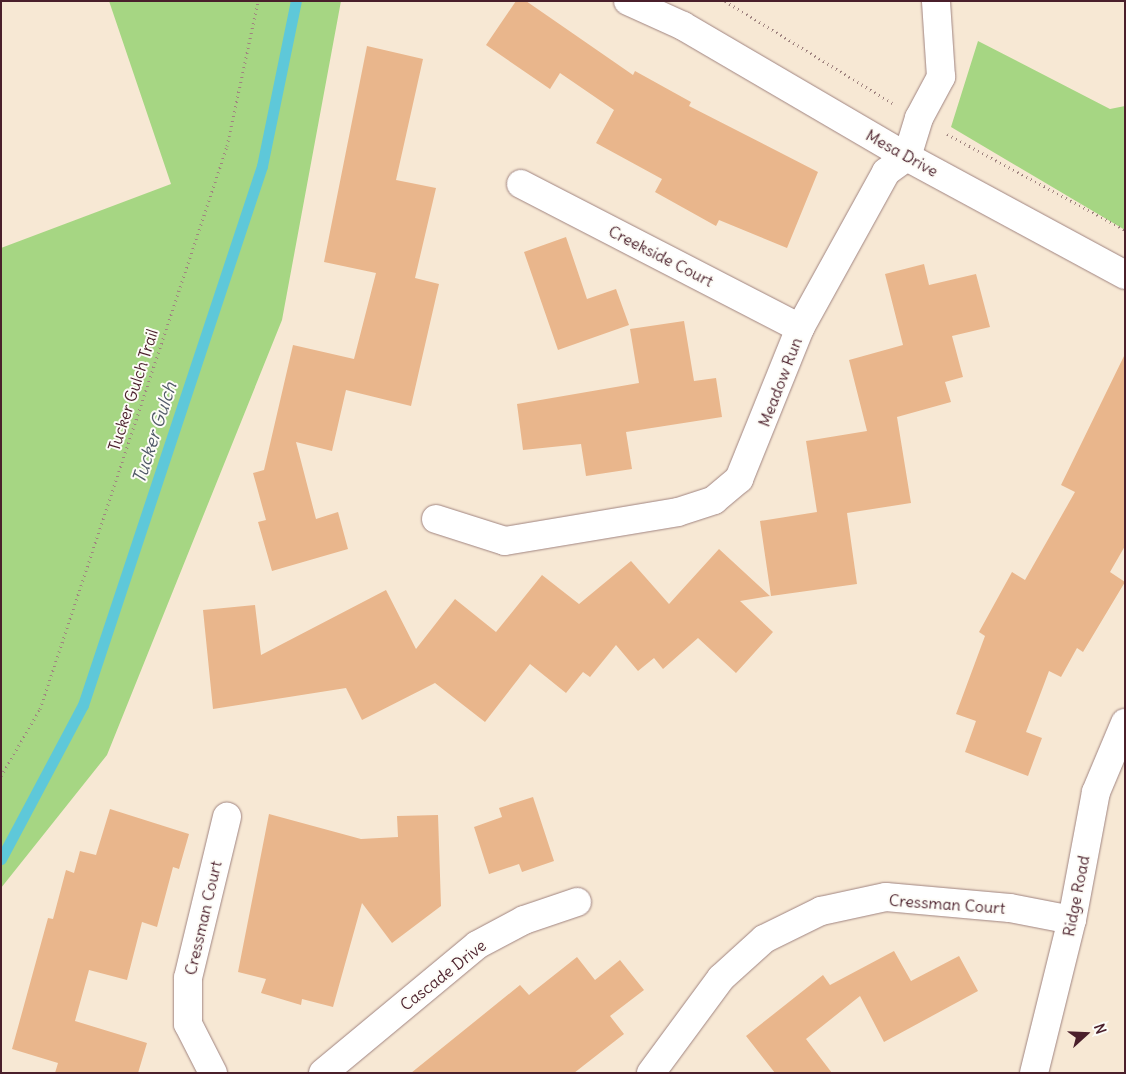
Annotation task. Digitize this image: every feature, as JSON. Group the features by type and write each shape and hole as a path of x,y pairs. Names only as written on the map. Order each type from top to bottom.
{"street":[{"name":"Mesa Drive","path":"628,1 683,26 907,157 1125,275"},
{"name":"Mesa Drive","path":"664,1 683,26"},
{"path":"907,157 919,118 940,77 936,1"},
{"name":"Meadow Run","path":"436,519 505,541 678,512 714,500 739,478 757,442 800,328 886,172 907,157"},
{"name":"Creekside Court","path":"521,184 800,328"},
{"name":"Ridge Road","path":"1034,1073 1072,920 1096,792 1125,723"},
{"name":"Cressman Court","path":"213,1073 188,1024 188,978 227,817"},
{"name":"Cressman Court","path":"651,1073 721,978 764,939 821,911 886,897 1010,908 1072,920"},
{"name":"Cascade Drive","path":"324,1073 478,945 524,920 577,902"}],"path":[{"name":"Tucker Gulch Trail","path":"1,776 40,709 215,184 258,1"}],"green space":[{"path":"109,1 341,1 282,320 107,755 1,888 1,248 171,184"},
{"path":"978,41 1110,109 1125,106 1125,230 951,127"}],"building":[{"path":"516,1 526,1 633,75 635,71 691,102 689,106 818,172 787,248 719,220 716,226 655,192 662,179 596,143 614,110 560,73 550,89 486,45"},
{"path":"367,46 423,59 396,180 436,188 415,278 439,284 411,406 346,390 332,451 296,442 316,519 338,512 348,549 272,571 258,522 266,520 253,473 264,470 293,345 354,359 376,273 324,262"},
{"path":"566,237 587,299 616,289 629,325 558,350 524,252"},
{"path":"924,264 929,285 976,274 990,327 952,336 963,377 945,382 951,402 897,417 911,503 847,513 857,584 771,596 760,521 817,512 806,441 867,431 849,360 903,345 885,274"},
{"path":"684,321 694,381 716,378 722,417 626,432 632,469 586,476 581,444 523,450 517,404 639,383 630,329"},
{"path":"1125,354 1125,546 1110,572 1125,582 1083,652 1077,648 1061,677 1049,671 1026,732 1042,738 1028,776 965,752 976,721 956,714 985,636 979,632 1012,572 1025,580 1075,492 1061,485"},
{"path":"719,549 770,596 740,601 773,632 736,673 698,638 663,669 654,658 638,671 616,645 590,677 583,672 566,693 530,664 485,722 435,683 362,720 346,688 213,709 203,610 255,605 261,655 386,590 416,649 455,599 496,632 542,575 579,604 631,561 669,604"},
{"path":"533,797 554,861 522,872 519,864 489,874 474,827 502,817 499,808"},
{"path":"110,809 189,834 179,869 173,867 157,927 142,922 127,980 89,970 75,1021 147,1043 138,1073 55,1073 58,1063 12,1049 48,918 53,919 66,870 74,873 80,851 96,855"},
{"path":"269,814 361,839 398,837 397,816 438,815 441,906 392,943 362,903 333,1007 302,999 301,1005 261,993 266,979 238,972"},
{"path":"894,951 911,981 959,956 978,991 884,1042 860,996 806,1039 832,1073 775,1073 746,1036 823,975 830,985"},
{"path":"577,957 595,980 620,960 644,990 610,1016 624,1034 574,1073 411,1073 520,985 529,995"}],"waterway":[{"name":"Tucker Gulch","path":"1,859 83,705 262,166 296,1"}]}
